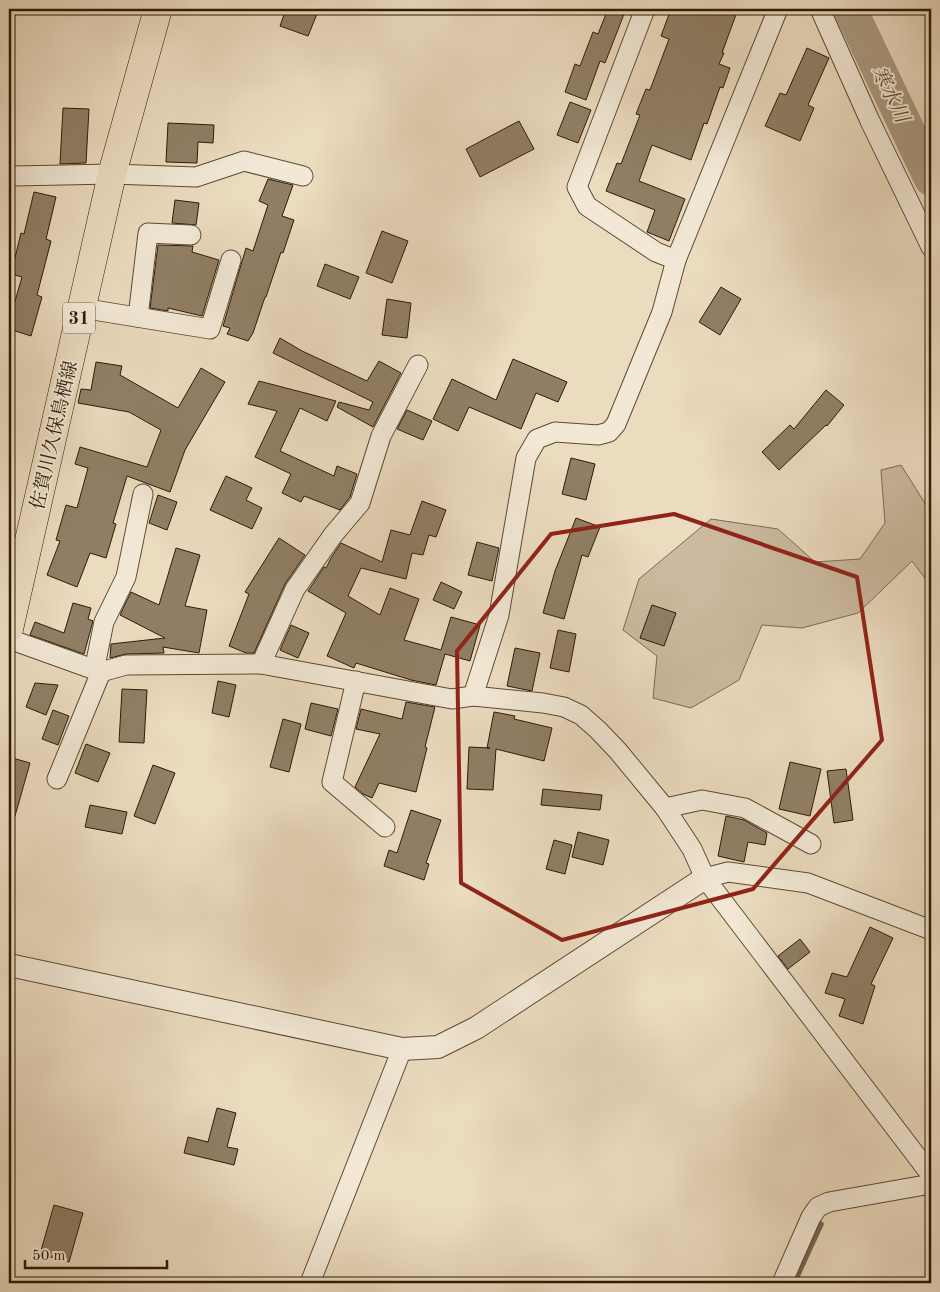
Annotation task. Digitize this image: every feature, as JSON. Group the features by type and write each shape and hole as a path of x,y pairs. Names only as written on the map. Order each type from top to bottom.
{"main road":[{"name":"佐賀川久保鳥栖線","path":"9,629 112,174 158,9"}],"street":[{"path":"645,9 576,187 587,206 656,252 676,260"},
{"path":"473,696 499,615 526,458 538,439 554,432 598,435 609,432 616,424 662,312 676,260 778,9"},
{"path":"820,9 878,138 931,247"},
{"path":"9,175 112,174 196,176 244,161 303,176"},
{"path":"138,317 148,233 191,235"},
{"path":"81,308 210,328 230,260"},
{"path":"261,664 295,589 333,535 360,503 381,436 418,364"},
{"path":"57,779 101,672 96,662 104,622 126,577 142,494"},
{"path":"9,639 101,672 126,665 261,664 452,699 473,696 543,703 564,707 581,715 618,751 665,808 692,849 705,878 931,1175"},
{"path":"356,681 332,782 385,827"},
{"path":"665,808 702,800 745,808 811,844"},
{"path":"9,965 402,1048 438,1047 476,1028 705,878 728,872 808,883 931,930"},
{"path":"310,1283 402,1048"},
{"path":"782,1283 811,1217 818,1207 829,1202 931,1184"}],"highlighted area":[{"path":"674,514 857,577 882,740 753,889 562,940 461,883 457,651 551,534"}],"shaded area":[{"path":"901,465 931,513 931,586 912,561 858,613 802,628 762,625 739,680 691,708 653,698 657,656 623,630 639,579 711,519 778,529 815,562 860,559 885,523 881,470"}],"building":[{"path":"286,9 319,9 308,36 280,26"},
{"path":"608,9 626,9 605,63 600,61 586,100 565,92 575,64 580,66 593,32 598,34"},
{"path":"671,9 738,9 719,64 730,68 723,88 720,87 707,124 704,123 691,160 652,145 639,181 685,199 669,241 647,232 655,210 606,191 617,163 621,164 640,115 636,114 646,89 650,90 669,39 661,36"},
{"path":"807,48 829,58 808,105 814,108 800,141 765,126 780,93 786,95"},
{"path":"570,102 591,110 578,143 557,135"},
{"path":"63,108 89,109 86,163 60,164"},
{"path":"519,121 534,149 480,177 466,149"},
{"path":"168,123 214,125 213,143 198,142 197,163 166,162"},
{"path":"268,179 293,185 282,216 294,220 253,333 248,341 227,334 230,328 223,326 246,248 253,251 268,205 259,201"},
{"path":"34,192 56,197 46,239 51,241 37,295 42,297 31,336 9,329 9,322 22,277 11,274 21,233 24,234"},
{"path":"175,200 199,203 196,225 172,223"},
{"path":"382,231 408,241 392,283 366,273"},
{"path":"158,245 193,246 192,252 219,260 202,316 168,308 168,311 150,308"},
{"path":"325,264 359,277 350,299 317,286"},
{"path":"721,287 741,299 720,335 699,322"},
{"path":"387,299 411,303 407,338 382,335"},
{"path":"280,338 302,351 367,381 379,361 401,373 373,427 337,407 339,402 369,410 373,402 273,353"},
{"path":"513,359 567,382 558,402 536,393 521,429 469,407 458,431 433,419 452,379 496,400"},
{"path":"96,362 122,366 120,375 178,408 201,368 225,382 185,450 170,492 127,476 113,523 116,524 106,558 90,553 77,587 47,575 60,541 56,540 66,505 77,508 88,468 75,464 80,447 147,467 161,430 129,412 78,403 81,389 91,390"},
{"path":"259,381 336,401 327,421 300,408 280,451 334,476 337,466 357,474 350,497 340,510 304,496 301,502 282,493 291,474 255,457 277,411 248,404"},
{"path":"826,390 844,405 827,426 779,470 762,452 790,425 794,429"},
{"path":"407,410 432,421 423,440 397,429"},
{"path":"571,458 595,464 586,500 562,494"},
{"path":"226,476 252,488 246,500 262,508 252,529 210,510"},
{"path":"158,495 177,502 167,530 149,523"},
{"path":"422,501 446,510 436,537 429,535 423,555 412,553 406,579 361,568 348,596 380,615 390,588 419,599 404,640 441,650 451,617 480,625 470,661 445,654 436,685 411,680 356,663 354,668 327,656 346,613 308,591 324,567 326,568 341,543 382,562 391,530 410,535"},
{"path":"576,518 600,527 588,557 582,555 564,619 543,613 555,571"},
{"path":"279,538 305,555 285,584 254,653 246,653 229,646 249,594 245,592"},
{"path":"477,542 499,548 492,581 468,575"},
{"path":"176,548 200,555 185,606 207,610 199,653 163,647 164,653 126,654 110,658 111,644 165,638 120,615 131,592 159,605"},
{"path":"441,582 462,592 454,609 433,600"},
{"path":"73,603 91,608 88,619 93,621 84,654 30,635 35,622 64,633"},
{"path":"652,605 676,613 664,646 640,638"},
{"path":"291,625 309,633 298,658 280,650"},
{"path":"558,630 576,634 569,672 550,668"},
{"path":"515,648 540,653 532,691 507,686"},
{"path":"218,681 236,685 229,717 212,713"},
{"path":"35,683 58,685 46,715 26,707"},
{"path":"122,689 147,690 144,743 119,742"},
{"path":"406,702 435,707 416,792 379,783 372,798 363,794 355,787 380,734 356,729 361,709 402,719"},
{"path":"311,703 338,709 331,736 305,729"},
{"path":"53,710 69,716 58,745 42,739"},
{"path":"494,712 515,716 514,719 552,728 544,761 496,749 493,790 467,789 469,747 487,748"},
{"path":"283,719 301,724 289,772 270,767"},
{"path":"86,744 110,753 98,782 75,773"},
{"path":"9,757 30,763 13,823 9,822"},
{"path":"790,762 821,769 810,816 779,809"},
{"path":"153,765 175,773 155,824 134,816"},
{"path":"846,769 853,820 834,823 827,771"},
{"path":"543,789 602,795 600,810 541,805"},
{"path":"90,805 127,812 122,834 85,827"},
{"path":"411,810 441,820 426,863 429,864 424,880 384,866 389,850 397,853"},
{"path":"726,816 744,820 767,833 765,845 748,842 744,862 718,856"},
{"path":"578,832 609,840 603,865 572,857"},
{"path":"554,840 572,845 565,874 546,869"},
{"path":"870,927 893,938 871,984 875,986 863,1024 839,1016 845,999 825,993 832,973 847,977"},
{"path":"800,939 810,952 788,969 778,956"},
{"path":"217,1108 236,1113 227,1147 238,1149 234,1165 184,1153 188,1137 208,1142"},
{"path":"54,1205 83,1213 69,1262 40,1254"}],"waterway":[{"name":"寒水川","path":"850,9 931,179"},
{"path":"794,1283 821,1224"}]}
